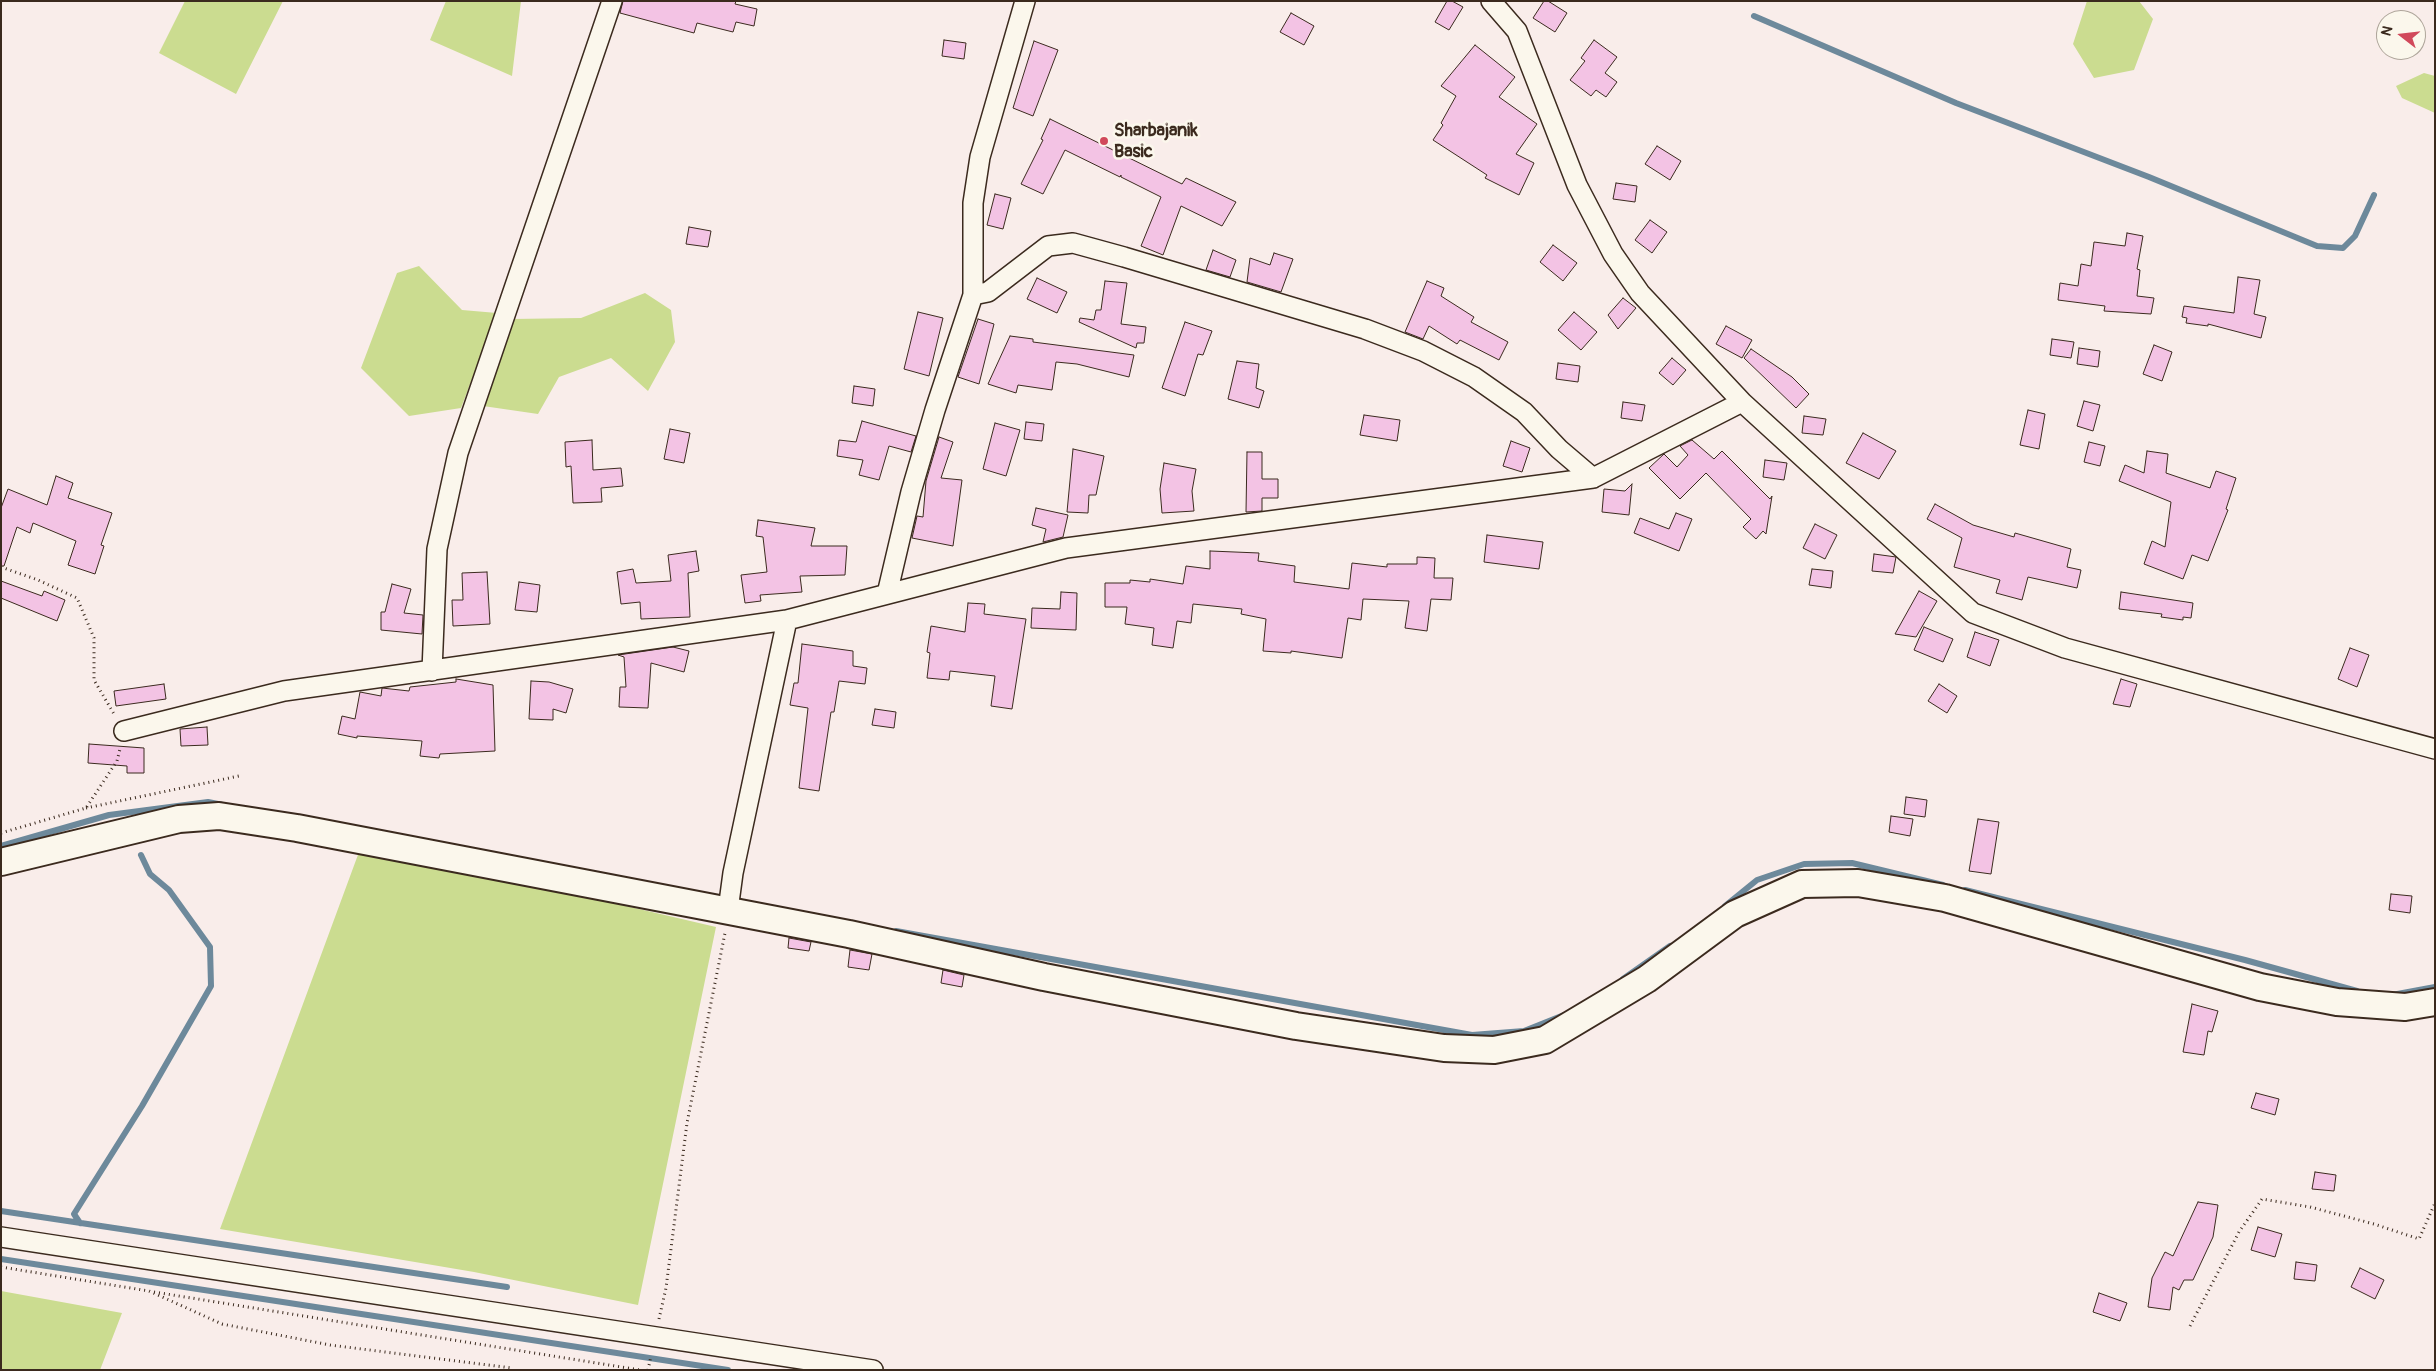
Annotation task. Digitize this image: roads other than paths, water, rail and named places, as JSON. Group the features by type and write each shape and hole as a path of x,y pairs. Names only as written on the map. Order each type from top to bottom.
{"street":[{"path":"432,671 437,549 458,453 612,1"},
{"path":"887,594 911,492 935,410 973,294 973,203 980,157 1025,1"},
{"path":"1491,1 1518,32 1577,185 1613,254 1640,292 1742,402 1973,614 2066,648 2435,749"},
{"path":"973,294 988,292 1048,246 1073,243 1124,257 1365,329 1423,351 1474,377 1524,412 1559,448 1593,478"},
{"path":"124,731 284,690 432,671 787,620 1066,548 1593,478 1742,402"},
{"path":"728,910 733,872 787,620"},
{"path":"1,862 179,819 219,816 297,828 728,910 1296,1026 1444,1048 1494,1050 1545,1040 1646,979 1735,914 1802,884 1858,883 1945,898 2260,987 2337,1002 2404,1007 2435,1002"},
{"path":"1,1237 873,1370"}],"waterway":[{"path":"1754,16 1956,103 2149,177 2317,246 2343,248 2355,236 2374,195"},
{"path":"1,846 109,815 208,802 223,805"},
{"path":"80,1223 74,1214 142,1106 211,986 210,947 169,890 150,874 141,855"},
{"path":"1725,906 1757,880 1804,864 1852,863 1943,885"},
{"path":"1965,890 2245,960 2357,991"},
{"path":"896,931 1472,1035 1524,1031 1564,1015"},
{"path":"1623,979 1670,946"},
{"path":"2392,995 2435,987"},
{"path":"1,1211 507,1287"},
{"path":"1,1259 728,1370"}],"place":[{"name":"Sharbajanik Basic","path":"1104,141"}]}
